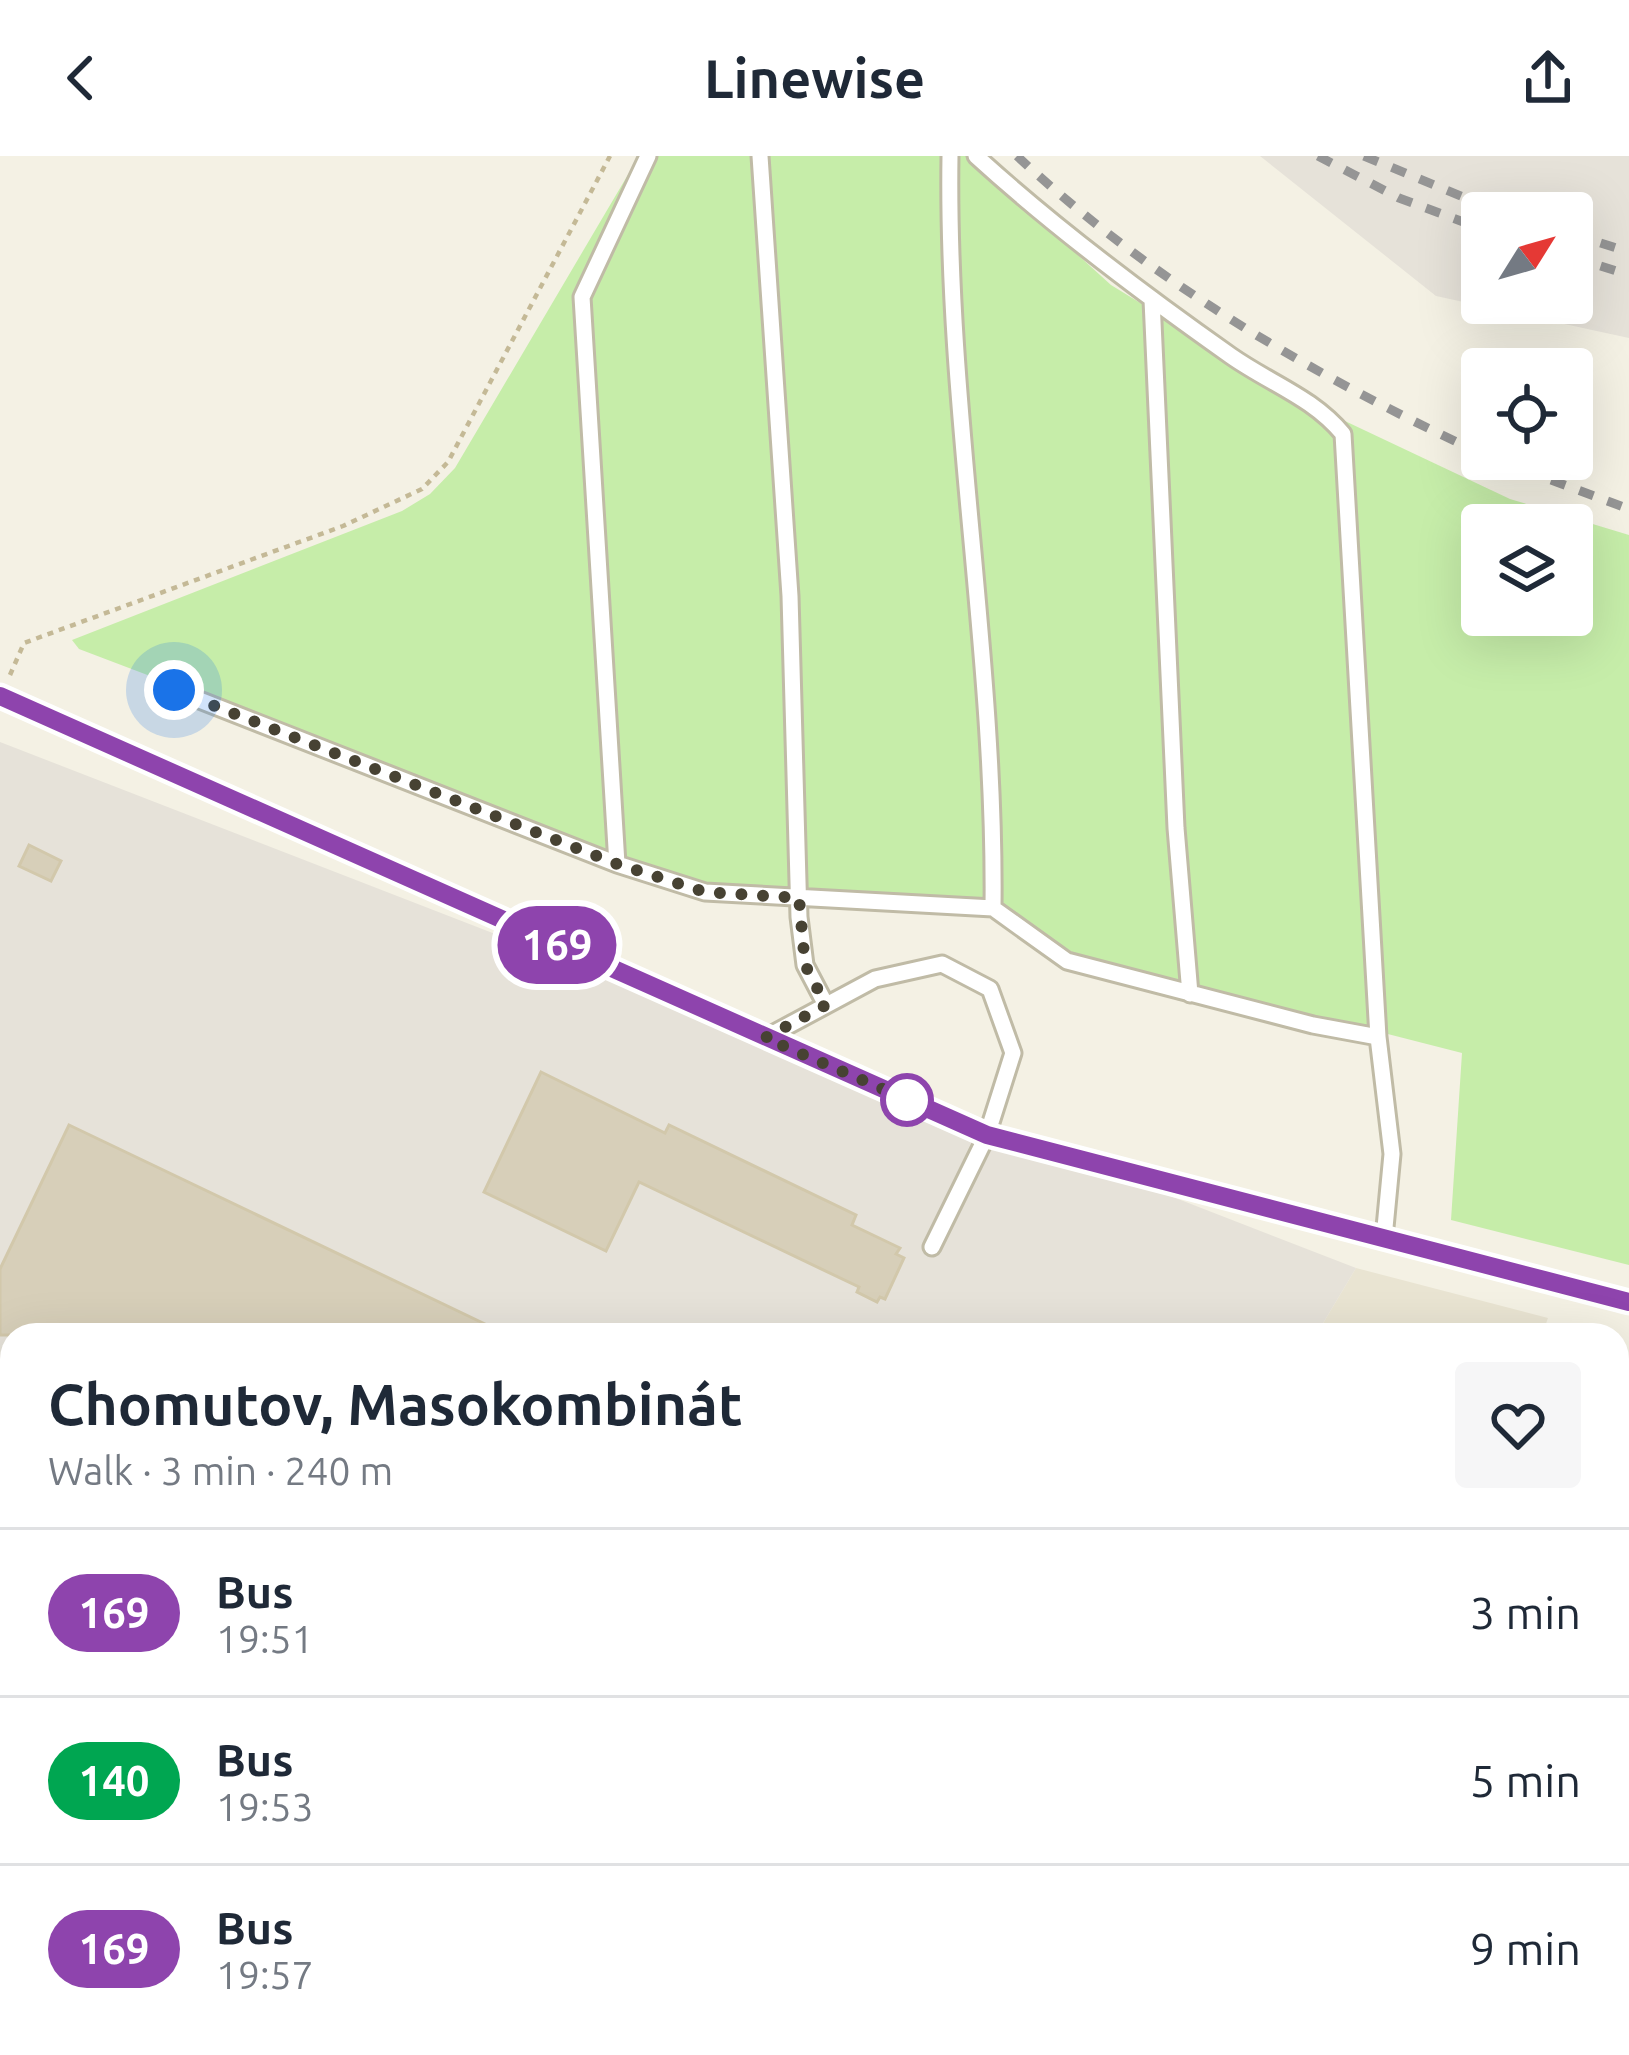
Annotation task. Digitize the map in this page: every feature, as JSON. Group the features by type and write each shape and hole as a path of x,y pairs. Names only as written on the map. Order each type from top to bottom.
{"lane":[{"path":"617,864 582,297 648,156"},
{"path":"760,156 790,596 799,898 805,965 826,1005"},
{"path":"950,156 949,225 976,555 993,908"},
{"path":"976,156 1152,300 1238,361 1320,406 1343,434 1378,1037 1392,1154 1384,1238"},
{"path":"1152,300 1176,828 1190,994"},
{"path":"174,690 617,864 705,892 993,908 1067,961 1378,1037"},
{"path":"0,696 987,1135 1629,1302"},
{"path":"765,1038 875,979 942,964 991,989 1013,1053 987,1135 932,1247"}],"path":[{"path":"0,696 24,643 343,526 422,489 448,462 610,156"}],"shaded area":[{"path":"1260,156 1629,156 1629,338 1565,324 1593,324 1593,192 1461,192 1461,301 1436,296"},
{"path":"0,742 1356,1268 1323,1323 0,1323"},
{"path":"1356,1268 1548,1318 1546,1323 1323,1323"}],"green space":[{"path":"639,156 969,156 1111,285 1292,396 1461,476 1461,480 1527,504 1461,504 1461,636 1593,636 1593,524 1629,535 1629,1265 1451,1220 1462,1053 1075,954 988,898 700,885 79,649 72,640 402,511 430,494 455,468"}],"building":[{"path":"29,845 61,861 51,881 19,866"},
{"path":"541,1072 665,1133 669,1125 856,1215 852,1225 900,1248 896,1254 904,1258 885,1299 880,1297 877,1302 857,1292 859,1287 639,1182 606,1251 484,1192"},
{"path":"69,1125 483,1323 0,1323 0,1269"}],"railway":[{"path":"1017,156 1180,286 1297,359 1461,444"},
{"path":"1318,156 1399,198 1461,221"},
{"path":"1364,156 1461,196"},
{"path":"1593,241 1629,252"},
{"path":"1593,264 1629,275"},
{"path":"1551,480 1629,509"}],"bus line":[{"name":"169","path":"0,696 987,1135 1629,1302"}],"route":[{"path":"174,690 617,864 705,892 799,898 805,965 826,1005 765,1038 913,1102 907,1100"}]}
